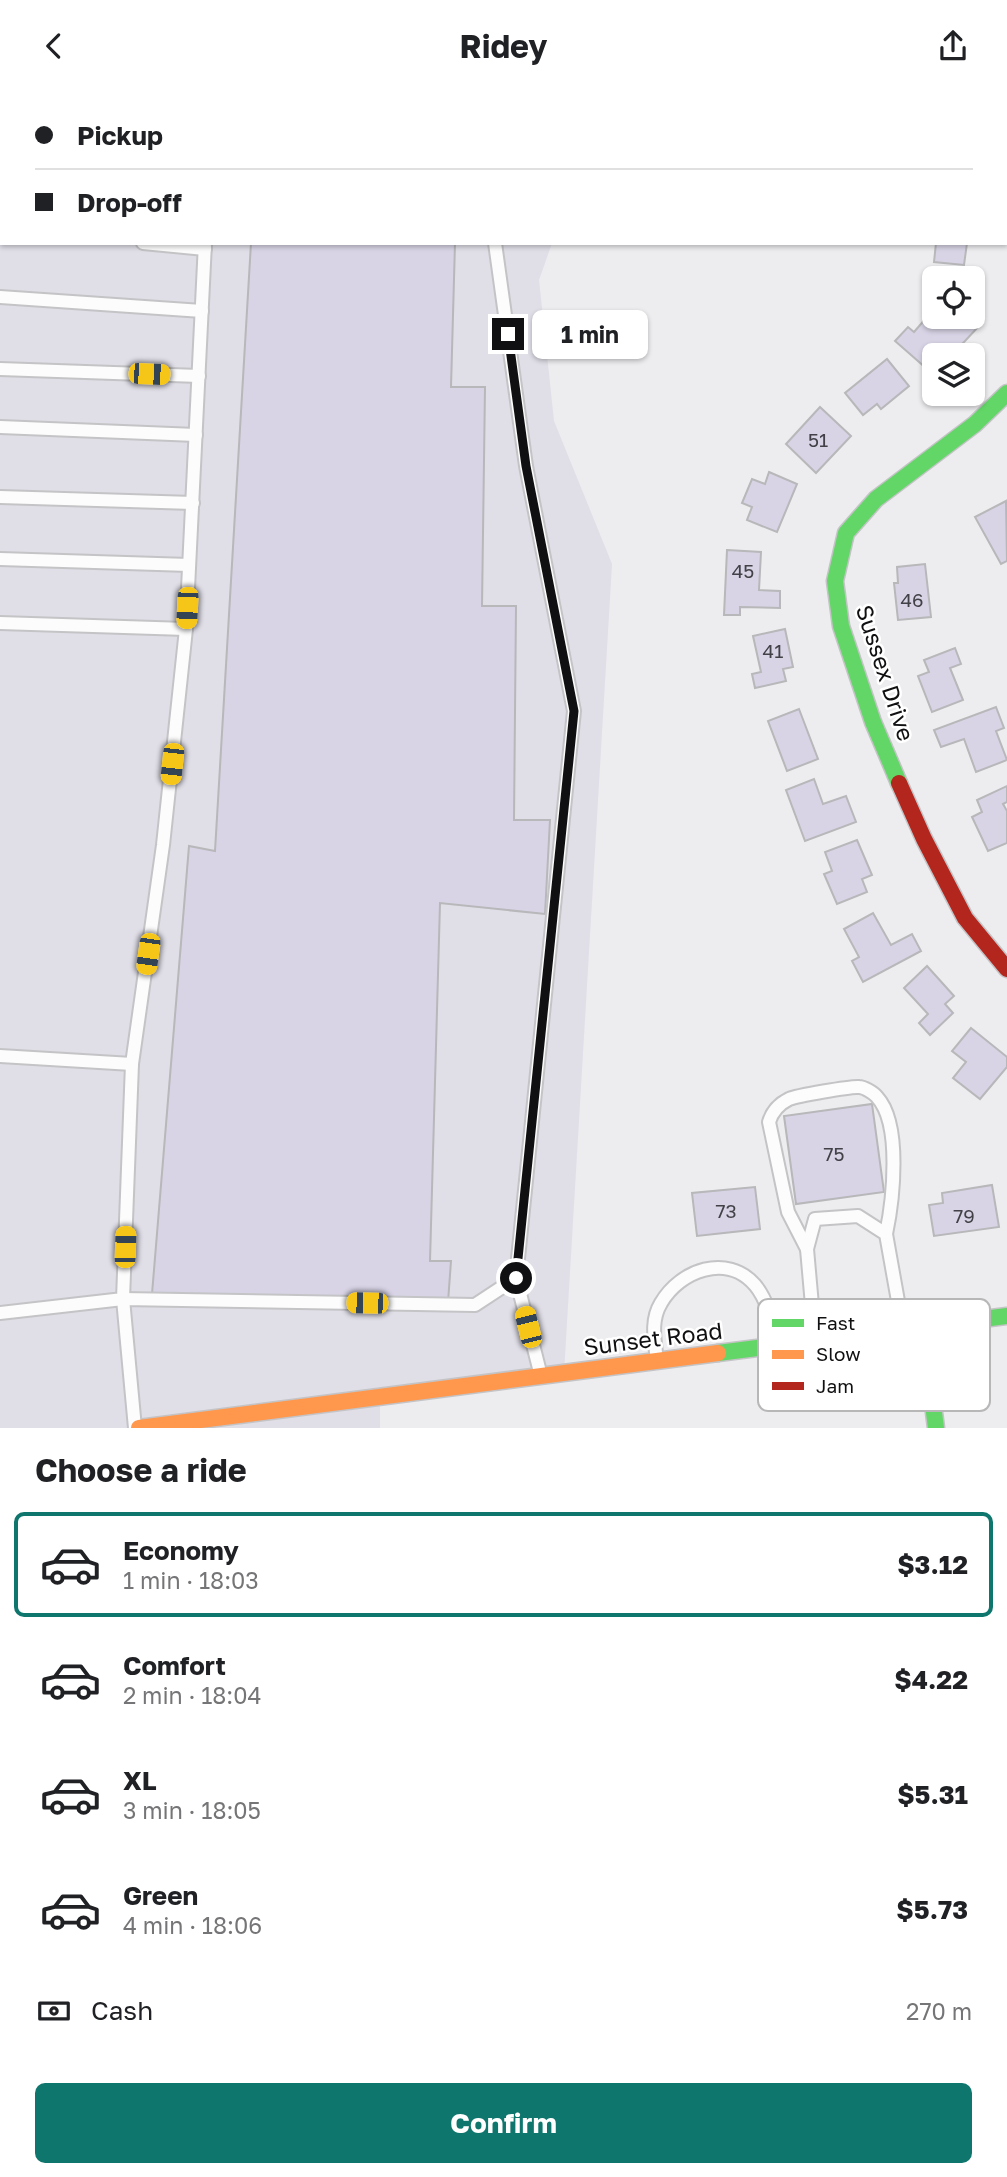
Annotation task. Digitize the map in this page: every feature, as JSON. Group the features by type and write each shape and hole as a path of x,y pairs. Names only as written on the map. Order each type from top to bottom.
{"street":[{"name":"Sussex Drive","path":"1007,395 975,424 876,499 846,533 835,581 841,626 856,674 873,722 924,839 965,918 1007,969"},
{"name":"Sunset Road","path":"137,1428 758,1348"}],"lane":[{"path":"137,1428 123,1299 132,1064 163,845 186,629 205,246 184,245"},
{"path":"495,245 526,466 574,711 516,1278 541,1376"},
{"path":"0,297 202,311"},
{"path":"0,369 199,376"},
{"path":"0,427 196,435"},
{"path":"0,497 192,503"},
{"path":"0,559 190,565"},
{"path":"0,623 186,629"},
{"path":"0,1056 132,1064"},
{"path":"807,1249 788,1212 769,1122 772,1111 790,1099 859,1087 876,1095 889,1120 894,1175 886,1234 898,1299"},
{"path":"811,1299 807,1249 816,1219 858,1216 886,1234"},
{"path":"657,1361 653,1327 660,1304 679,1280 702,1269 733,1269 754,1284 764,1299"},
{"path":"0,1313 123,1299 475,1305 516,1278"}],"shaded area":[{"path":"0,245 551,245 539,280 554,421 612,564 564,1373 380,1398 380,1428 0,1428"}],"building":[{"path":"251,245 455,245 451,387 485,387 482,606 516,606 514,820 550,820 545,914 440,903 430,1261 451,1261 448,1302 152,1294 189,846 215,851"},
{"path":"936,245 967,245 964,265 934,262"},
{"path":"922,323 922,329 976,329 963,343 922,343 922,365 895,341 908,327 914,332"},
{"path":"887,359 909,386 881,409 877,404 863,415 845,393"},
{"path":"820,407 851,436 816,473 786,444"},
{"path":"769,472 797,484 777,532 747,520 752,507 742,503 752,479 765,484"},
{"path":"1006,501 1007,561 1001,564 975,517"},
{"path":"727,550 761,552 759,590 780,591 780,608 740,607 740,615 724,615"},
{"path":"925,564 931,617 898,620 894,583 898,583 897,567"},
{"path":"785,629 793,667 783,669 786,681 755,688 752,674 761,672 753,636"},
{"path":"955,648 961,664 950,668 963,700 932,712 918,676 929,672 924,660"},
{"path":"996,707 1004,728 996,731 1007,760 976,772 964,739 941,747 934,730"},
{"path":"799,709 818,759 787,771 768,721"},
{"path":"814,779 823,804 846,796 856,822 805,841 786,790"},
{"path":"1007,786 1007,802 1003,804 1007,811 1007,843 988,851 972,817 982,812 977,800"},
{"path":"857,840 872,875 862,879 867,892 837,904 824,874 832,871 825,852"},
{"path":"873,913 891,945 912,934 921,951 863,982 852,961 859,957 844,929"},
{"path":"927,966 954,996 945,1004 953,1013 930,1035 919,1023 928,1014 904,988"},
{"path":"971,1028 1007,1057 1007,1067 980,1099 953,1078 966,1062 952,1051"},
{"path":"872,1104 884,1192 796,1204 784,1116"},
{"path":"992,1185 999,1227 934,1236 929,1205 943,1203 942,1193"},
{"path":"755,1187 760,1229 697,1236 692,1193"}],"traffic: fast":[{"path":"899,783 873,722 841,626 835,581 846,533 876,499 975,424 1007,393"},
{"path":"990,1318 1007,1316"},
{"path":"718,1353 758,1348"},
{"path":"934,1411 936,1428"}],"traffic: slow":[{"path":"139,1428 718,1353"}],"traffic: jam":[{"path":"899,783 924,839 965,918 1007,969"}],"route":[{"path":"508,334 526,466 574,711 516,1278"}]}
